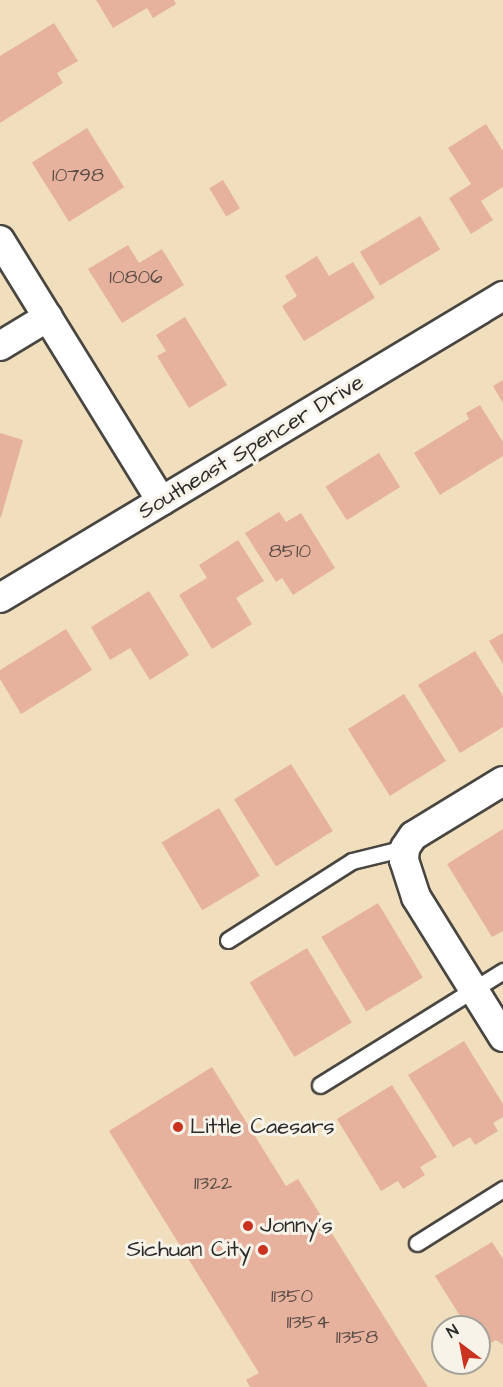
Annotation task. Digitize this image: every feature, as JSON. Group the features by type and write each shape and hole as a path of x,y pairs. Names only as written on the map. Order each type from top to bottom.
{"street":[{"path":"0,240 161,501"},
{"name":"Southeast Spencer Drive","path":"0,598 503,296"},
{"path":"0,346 48,317"},
{"path":"503,781 413,836 405,848 404,860 416,897 503,1037"}],"lane":[{"path":"228,940 352,861 405,848"},
{"path":"320,1085 503,971"},
{"path":"417,1243 503,1189"}],"building":[{"path":"96,0 174,0 176,4 153,18 147,8 113,28"},
{"path":"54,23 78,61 57,73 63,83 0,123 0,56"},
{"path":"486,124 503,151 503,187 481,201 493,220 471,234 449,198 471,184 448,148"},
{"path":"87,128 124,187 69,222 32,162"},
{"path":"223,180 240,208 226,217 209,188"},
{"path":"420,216 440,249 380,285 360,252"},
{"path":"128,245 139,263 162,249 184,285 122,323 88,269"},
{"path":"317,256 329,276 353,262 375,298 304,341 282,306 297,296 285,276"},
{"path":"185,317 227,385 189,408 157,356 166,351 156,335"},
{"path":"503,380 503,403 493,386"},
{"path":"480,405 503,442 503,456 440,495 414,453 469,419 466,413"},
{"path":"0,433 23,440 1,517 0,517"},
{"path":"379,453 400,487 347,520 326,486"},
{"path":"279,512 286,522 301,513 335,568 293,595 282,578 276,582 245,533"},
{"path":"238,540 264,581 236,598 252,624 212,649 179,595 207,578 199,565"},
{"path":"149,591 189,655 150,680 130,648 110,660 91,627"},
{"path":"66,629 92,670 21,714 0,679 0,670"},
{"path":"503,633 503,664 489,641"},
{"path":"475,651 503,696 503,727 460,753 418,685"},
{"path":"404,694 446,761 390,796 348,729"},
{"path":"291,764 333,831 276,867 234,800"},
{"path":"219,808 260,876 202,910 162,843"},
{"path":"503,829 503,931 492,937 447,864"},
{"path":"378,903 423,978 366,1012 321,937"},
{"path":"307,948 352,1023 294,1057 250,983"},
{"path":"464,1041 503,1104 503,1117 493,1123 498,1131 475,1145 470,1137 453,1147 408,1075"},
{"path":"212,1067 286,1186 298,1179 428,1387 250,1387 246,1380 259,1373 109,1131"},
{"path":"392,1085 437,1157 420,1167 425,1175 403,1189 398,1181 381,1191 337,1119"},
{"path":"492,1242 503,1259 503,1345 496,1340 491,1343 491,1315 459,1315 435,1276"}],"place":[{"name":"Little Caesars","path":"178,1127"},
{"name":"Jonny's","path":"248,1226"},
{"name":"Sichuan City","path":"263,1250"}]}
